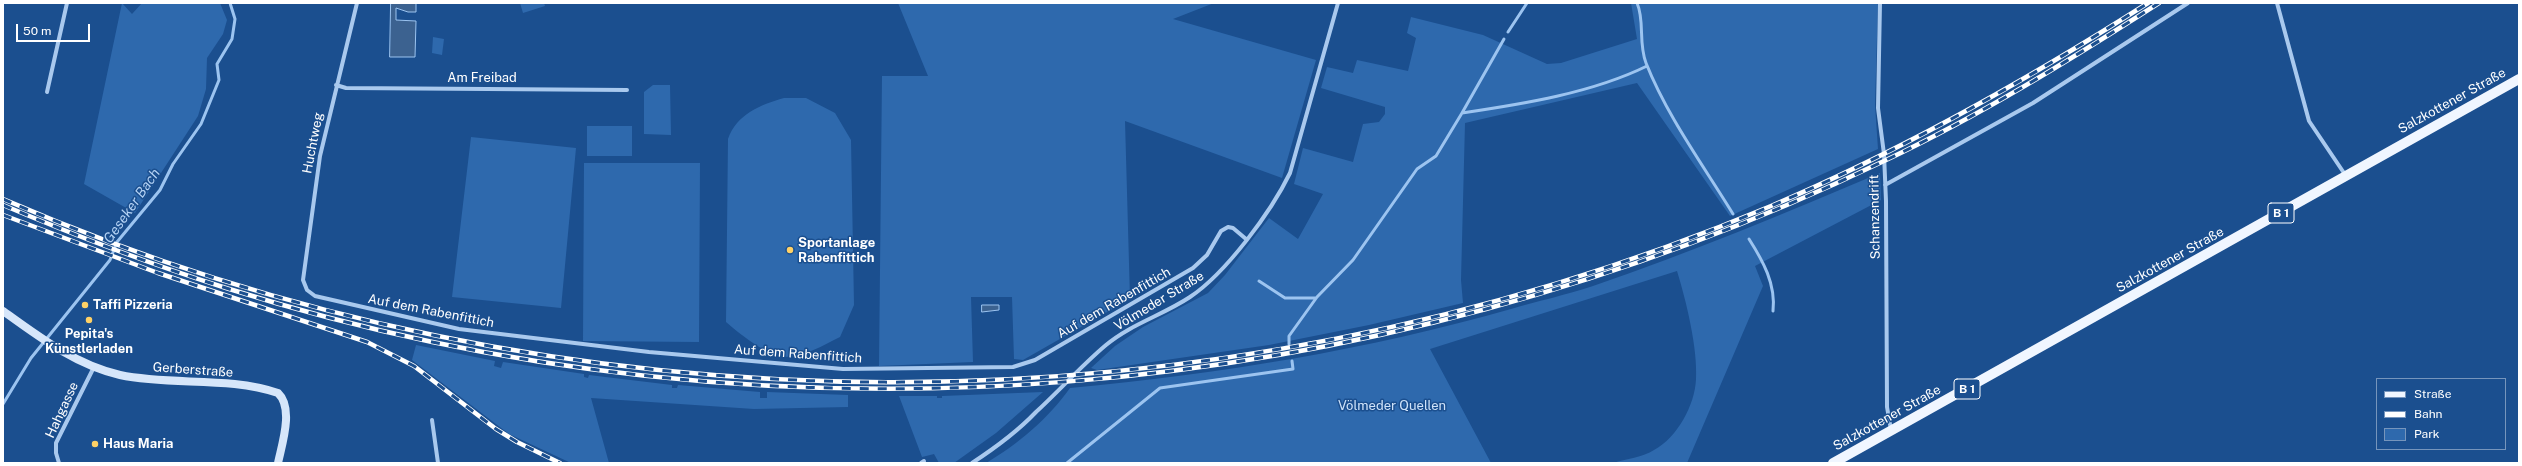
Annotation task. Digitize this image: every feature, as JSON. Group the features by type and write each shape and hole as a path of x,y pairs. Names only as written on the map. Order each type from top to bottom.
{"main road":[{"name":"Salzkottener Straße","path":"1833,463 2519,79"}],"street":[{"path":"47,92 67,3"},
{"name":"Huchtweg","path":"306,290 303,280 312,203 320,156 357,3"},
{"name":"Völmeder Straße","path":"972,463 1001,443 1035,413 1080,368 1108,344 1138,324 1190,298 1212,281 1246,239 1282,190 1290,173 1338,3"},
{"name":"Schanzendrift","path":"1880,3 1878,108 1885,185 1887,407 1891,430"},
{"path":"1885,185 2033,103 2188,3"},
{"path":"2277,3 2309,121 2346,176"},
{"name":"Am Freibad","path":"336,85 346,88 627,90"},
{"name":"Auf dem Rabenfittich","path":"306,290 315,296 459,330 538,340 843,369 1013,367 1035,360 1193,268 1207,255 1221,230 1228,227 1233,228 1246,239"},
{"name":"Gerberstraße","path":"3,311 37,335 94,367 140,378 227,384 272,391 283,398 286,413 278,463"},
{"name":"Hahgasse","path":"59,463 56,453 56,443 94,367"},
{"path":"432,420 438,463"}],"green space":[{"path":"122,3 132,14 142,3 220,3 227,20 223,34 207,58 206,89 198,116 135,213 84,184"},
{"path":"520,3 544,3 545,6 523,13"},
{"path":"898,3 1214,3 1173,19 1316,60 1282,178 1125,121 1130,299 1023,360 1014,359 1012,297 971,297 973,362 879,366 882,76 928,76"},
{"path":"1631,3 1878,3 1875,105 1878,149 1730,216 1637,83 1465,123 1461,280 1463,303 1369,325 1269,345 1097,370 1091,368 1115,346 1143,327 1208,293 1225,275 1269,218 1298,239 1323,194 1294,184 1303,148 1353,162 1363,124 1379,122 1385,114 1385,107 1321,88 1327,67 1353,73 1357,60 1408,71 1416,38 1407,33 1411,17 1483,35 1547,64 1561,63 1637,39"},
{"path":"433,37 444,39 442,55 432,53"},
{"path":"653,85 670,85 671,135 644,134 644,92"},
{"name":"Sportanlage Rabenfittich","path":"784,98 806,98 835,113 851,140 854,305 840,337 819,348 797,356 789,357 775,356 744,337 726,322 728,139 732,130 743,117 758,107"},
{"path":"587,126 632,126 632,156 587,156"},
{"path":"471,137 576,148 561,308 452,297"},
{"path":"584,163 700,163 699,342 583,341"},
{"name":"Völmeder Quellen","path":"1880,173 1881,200 1755,266 1763,286 1687,463 1613,463 1645,454 1662,445 1670,438 1683,420 1692,399 1696,379 1695,354 1684,296 1677,271 1430,349 1491,463 986,463 998,456 1032,430 1062,399 1070,388 1182,376 1293,359 1402,337 1457,324 1593,286 1737,232"},
{"path":"416,345 495,361 494,366 501,368 503,362 584,374 584,377 588,378 589,375 672,385 672,388 677,388 678,385 760,392 760,398 767,398 767,392 848,395 848,407 754,409 591,398 609,463 571,463 509,434 412,360"},
{"path":"1043,392 996,433 954,463 939,463 934,454 922,457 899,396 937,396 937,398 942,398 942,396"}],"shaded area":[{"path":"391,3 416,3 416,12 408,12 396,8 396,20 416,21 415,57 390,57"},
{"path":"982,305 999,305 999,310 982,312"}],"waterway":[{"name":"Geseker Bach","path":"3,404 31,358 110,260 117,242 160,190 173,164 201,124 219,80 217,64 232,39 235,19 230,3"},
{"path":"1508,32 1527,3"},
{"path":"1637,3 1641,17 1642,47 1646,63 1655,83 1686,140 1733,214"},
{"path":"1462,113 1504,39"},
{"path":"1289,344 1289,336 1317,297 1353,260 1417,169 1436,156 1462,113 1509,106 1557,96 1603,83 1647,66"},
{"path":"1749,239 1764,264 1772,291 1773,311"},
{"path":"1259,281 1285,298 1316,298"},
{"path":"1067,463 1160,388 1293,369 1292,361"}],"railway":[{"path":"3,199 217,279 437,336 660,370 886,382 1112,372 1336,339 1556,283 1771,206 1869,161 1964,112 2010,86 2148,3"},
{"path":"3,205 113,249 226,288 433,342 643,375 855,389 1067,382 1278,355 1485,309 1688,244 1884,161 1919,144 2024,86 2159,3"},
{"path":"3,215 158,273 367,342 414,366 496,429 517,442 560,463"}],"place":[{"name":"Sportanlage Rabenfittich","path":"790,250"},
{"name":"Taffi Pizzeria","path":"85,305"},
{"name":"Pepita's Künstlerladen","path":"89,320"},
{"name":"Haus Maria","path":"95,444"}]}
